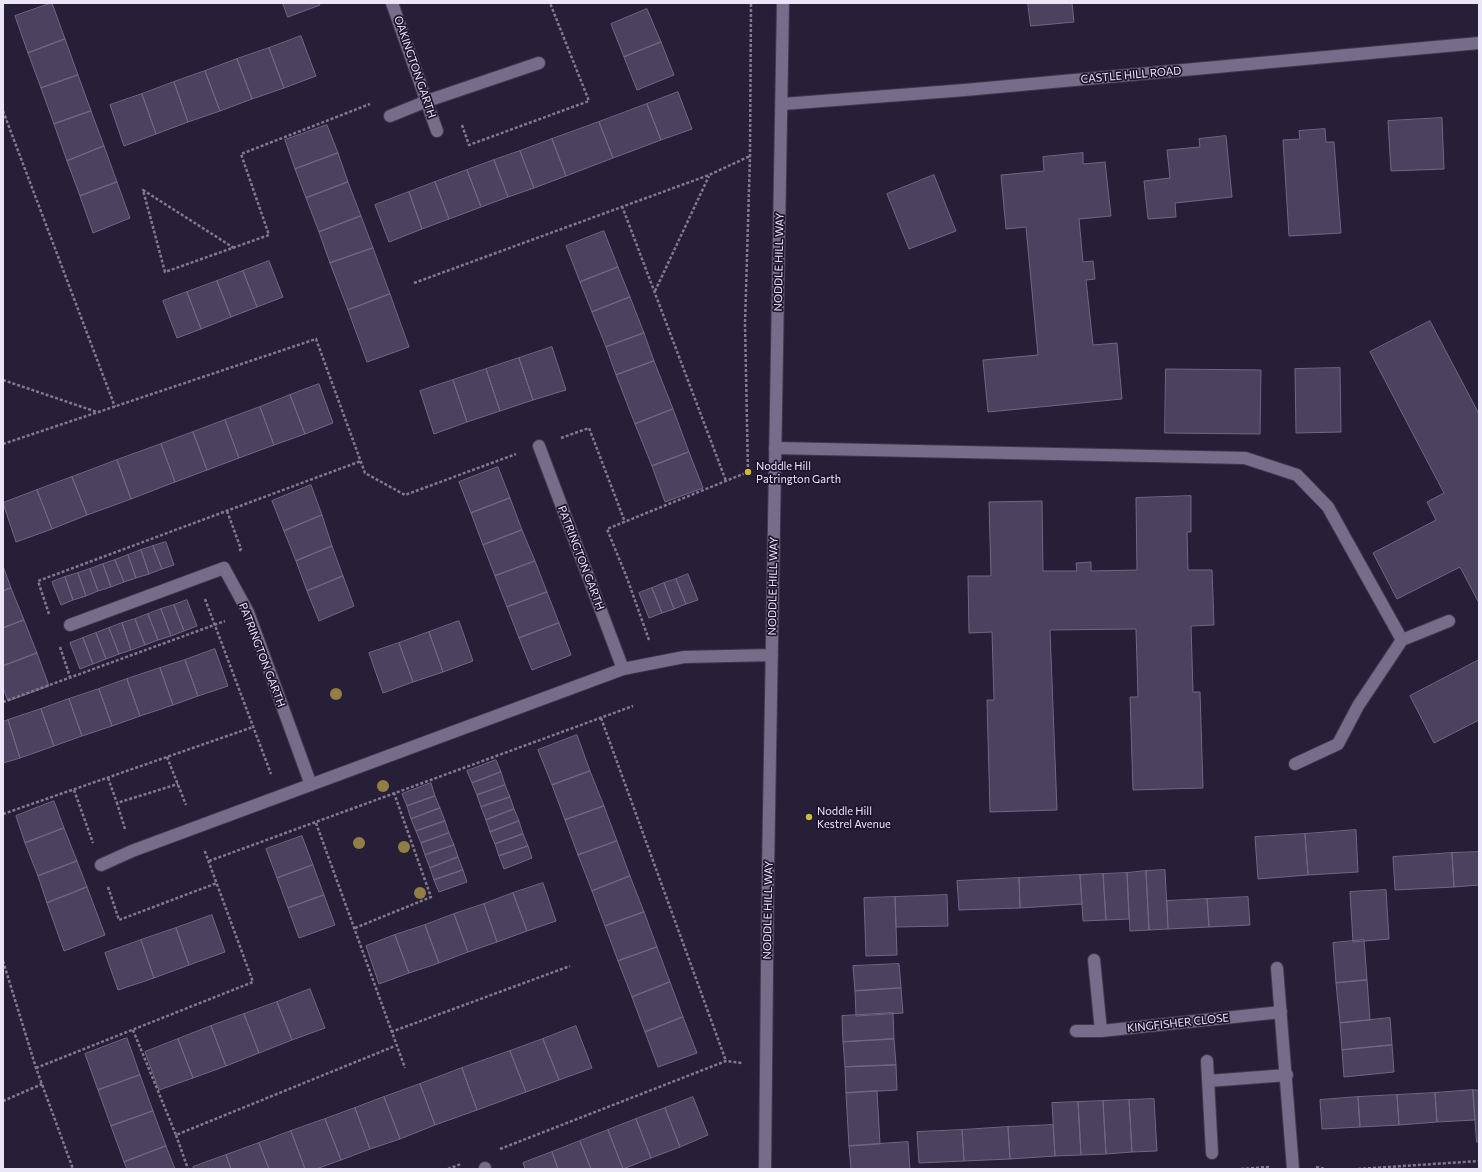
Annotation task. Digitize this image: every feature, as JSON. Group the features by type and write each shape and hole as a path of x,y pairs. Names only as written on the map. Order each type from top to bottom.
{"street":[{"name":"OAKINGTON GARTH","path":"392,3 437,131"},
{"name":"NODDLE HILL WAY","path":"765,1169 775,448 783,104 783,3"},
{"name":"CASTLE HILL ROAD","path":"783,104 965,90 1479,43"},
{"path":"390,116 427,101 539,63"},
{"name":"PATRINGTON GARTH","path":"539,446 623,669"},
{"path":"775,448 1245,458 1297,475 1328,507 1402,640"},
{"path":"70,624 224,568"},
{"name":"PATRINGTON GARTH","path":"224,568 248,612 311,785"},
{"path":"1295,764 1338,744 1358,706 1402,640 1449,621"},
{"path":"100,865 132,850 623,669 684,657 772,655"},
{"path":"1094,960 1101,1031"},
{"path":"1277,968 1287,1075 1293,1169"},
{"name":"KINGFISHER CLOSE","path":"1076,1032 1101,1031 1281,1012"},
{"path":"1207,1061 1212,1153"},
{"path":"1208,1081 1287,1075"}],"path":[{"path":"450,93 469,144 589,101 550,3"},
{"path":"748,472 745,324 750,156 751,3"},
{"path":"234,248 143,190 165,272 234,248 269,235 241,154 372,103"},
{"path":"3,111 115,406"},
{"path":"414,283 709,175 750,156"},
{"path":"655,292 709,175"},
{"path":"622,206 726,481"},
{"path":"3,444 316,339 365,473 405,495 589,428 625,522"},
{"path":"3,380 97,412"},
{"path":"50,618 38,581 361,461"},
{"path":"657,662 627,578 607,529 748,472 775,468"},
{"path":"224,568 242,549 228,511"},
{"path":"197,578 279,797"},
{"path":"3,702 248,612"},
{"path":"58,640 70,677"},
{"path":"209,861 633,706"},
{"path":"601,718 726,1061"},
{"path":"3,814 253,727"},
{"path":"36,1068 253,982 209,861 167,757"},
{"path":"108,778 132,850"},
{"path":"116,803 178,784"},
{"path":"355,928 431,897 394,793"},
{"path":"316,823 355,928 395,1046 405,1068"},
{"path":"3,961 36,1068 73,1169"},
{"path":"391,1032 570,966"},
{"path":"132,1030 176,1135 188,1169"},
{"path":"176,1135 395,1046"},
{"path":"496,1151 726,1061 766,1067"},
{"path":"3,1101 42,1084"},
{"path":"1358,1169 1479,1161"},
{"path":"448,1169 468,1162"}],"building":[{"path":"52,3 65,39 28,53 15,16"},
{"path":"283,3 319,3 320,5 288,17"},
{"path":"1028,3 1072,3 1074,22 1031,26"},
{"path":"647,9 661,42 624,57 611,24"},
{"path":"301,36 316,76 284,88 269,48"},
{"path":"65,39 78,75 41,88 28,53"},
{"path":"661,42 674,75 637,90 624,57"},
{"path":"269,48 284,88 252,99 237,59"},
{"path":"237,59 252,99 220,111 205,71"},
{"path":"205,71 220,111 188,122 174,82"},
{"path":"78,75 91,111 54,124 41,88"},
{"path":"174,82 188,122 156,134 142,94"},
{"path":"678,92 692,129 661,140 647,104"},
{"path":"142,94 156,134 124,146 110,105"},
{"path":"647,104 661,140 613,158 599,122"},
{"path":"91,111 104,146 67,161 54,124"},
{"path":"1442,118 1444,169 1391,171 1388,121"},
{"path":"599,122 613,158 566,176 552,139"},
{"path":"327,125 338,153 295,169 285,140"},
{"path":"1325,129 1326,142 1334,142 1341,233 1289,236 1283,140 1300,139 1299,131"},
{"path":"1226,136 1232,197 1175,203 1176,217 1148,219 1144,181 1170,178 1167,150 1200,147 1199,139"},
{"path":"552,139 566,176 534,188 520,151"},
{"path":"104,146 117,182 80,196 67,161"},
{"path":"520,151 534,188 508,197 494,160"},
{"path":"338,153 348,182 306,198 295,169"},
{"path":"1083,153 1083,164 1105,162 1111,216 1079,219 1083,262 1093,261 1095,279 1086,280 1093,345 1117,343 1122,399 988,412 983,360 1038,355 1026,227 1006,229 1001,175 1044,171 1043,157"},
{"path":"494,160 508,197 481,207 467,170"},
{"path":"467,170 481,207 449,219 435,182"},
{"path":"934,175 956,231 909,249 887,194"},
{"path":"117,182 130,218 93,233 80,196"},
{"path":"348,182 361,216 319,232 306,198"},
{"path":"435,182 449,219 422,229 409,192"},
{"path":"409,192 422,229 389,242 375,205"},
{"path":"361,216 373,248 330,263 319,232"},
{"path":"604,231 618,267 580,282 566,246"},
{"path":"373,248 390,294 348,310 330,263"},
{"path":"269,261 283,297 257,307 243,271"},
{"path":"618,267 630,297 592,312 580,282"},
{"path":"243,271 257,307 231,317 217,281"},
{"path":"217,281 231,317 201,329 187,292"},
{"path":"187,292 201,329 177,338 163,301"},
{"path":"390,294 409,347 367,362 348,310"},
{"path":"630,297 644,333 606,347 592,312"},
{"path":"1430,321 1479,414 1479,603 1460,567 1397,599 1373,553 1436,520 1427,502 1444,493 1370,352"},
{"path":"644,333 654,361 616,375 606,347"},
{"path":"552,347 566,390 533,400 519,358"},
{"path":"519,358 533,400 500,411 486,369"},
{"path":"654,361 673,409 635,424 616,375"},
{"path":"1340,368 1341,432 1296,433 1295,369"},
{"path":"486,369 500,411 467,422 453,380"},
{"path":"1166,369 1261,370 1260,434 1165,433"},
{"path":"453,380 467,422 434,434 420,391"},
{"path":"319,384 333,423 305,434 290,395"},
{"path":"290,395 305,434 274,445 260,407"},
{"path":"260,407 274,445 239,458 225,420"},
{"path":"673,409 689,452 652,466 635,424"},
{"path":"225,420 239,458 207,470 193,432"},
{"path":"193,432 207,470 175,482 161,444"},
{"path":"161,444 175,482 131,499 117,460"},
{"path":"689,452 703,488 665,502 652,466"},
{"path":"117,460 131,499 87,515 72,477"},
{"path":"498,467 510,498 471,513 459,482"},
{"path":"72,477 87,515 52,529 37,490"},
{"path":"311,485 322,515 284,531 272,501"},
{"path":"37,490 52,529 16,542 3,503"},
{"path":"1191,496 1191,532 1187,532 1188,570 1212,570 1214,625 1191,626 1193,692 1200,692 1203,788 1133,790 1130,697 1138,697 1136,629 1050,630 1057,810 990,812 987,700 994,700 992,632 969,633 968,576 991,576 989,502 1042,501 1043,571 1077,571 1076,563 1091,562 1091,571 1137,570 1136,498"},
{"path":"510,498 522,530 483,545 471,513"},
{"path":"322,515 332,546 296,561 284,531"},
{"path":"522,530 535,561 495,576 483,545"},
{"path":"166,542 174,565 162,569 153,546"},
{"path":"153,546 162,569 149,574 141,550"},
{"path":"332,546 343,576 307,591 296,561"},
{"path":"141,550 149,574 136,578 128,555"},
{"path":"128,555 136,578 124,582 115,560"},
{"path":"115,560 124,582 111,587 103,564"},
{"path":"535,561 547,592 507,607 495,576"},
{"path":"103,564 111,587 98,591 90,569"},
{"path":"3,566 11,588 3,591"},
{"path":"90,569 98,591 86,596 78,573"},
{"path":"78,573 86,596 73,600 65,577"},
{"path":"688,574 698,600 686,604 676,579"},
{"path":"343,576 354,606 319,621 307,591"},
{"path":"65,577 73,600 61,605 52,582"},
{"path":"676,579 686,604 674,609 664,583"},
{"path":"664,583 674,609 662,613 652,588"},
{"path":"11,588 24,620 3,628 3,591"},
{"path":"652,588 662,613 649,618 639,593"},
{"path":"547,592 559,623 519,638 507,607"},
{"path":"187,600 197,626 184,631 174,605"},
{"path":"174,605 184,631 171,636 161,609"},
{"path":"161,609 171,636 158,640 148,614"},
{"path":"148,614 158,640 145,645 135,619"},
{"path":"135,619 145,645 131,650 122,623"},
{"path":"24,620 37,653 3,666 3,628"},
{"path":"459,621 473,661 443,672 429,632"},
{"path":"122,623 131,650 119,654 109,628"},
{"path":"559,623 571,655 532,670 519,638"},
{"path":"109,628 119,654 106,659 96,633"},
{"path":"429,632 443,672 413,682 399,643"},
{"path":"96,633 106,659 93,664 83,638"},
{"path":"83,638 93,664 80,669 70,643"},
{"path":"399,643 413,682 383,693 369,653"},
{"path":"215,649 228,686 198,696 185,660"},
{"path":"37,653 49,686 8,701 3,688 3,666"},
{"path":"185,660 198,696 173,705 160,668"},
{"path":"1479,660 1479,720 1434,743 1410,696"},
{"path":"160,668 173,705 140,716 127,679"},
{"path":"127,679 140,716 112,726 99,689"},
{"path":"99,689 112,726 82,736 69,699"},
{"path":"69,699 82,736 54,746 41,709"},
{"path":"41,709 54,746 20,758 8,720"},
{"path":"8,720 20,758 3,763 3,722"},
{"path":"577,735 590,771 552,785 538,750"},
{"path":"496,760 501,772 472,783 467,771"},
{"path":"590,771 604,806 565,820 552,785"},
{"path":"501,772 505,785 477,795 472,783"},
{"path":"431,783 435,796 407,806 402,794"},
{"path":"505,785 510,797 481,807 477,795"},
{"path":"435,796 440,808 411,819 407,806"},
{"path":"510,797 514,809 486,820 481,807"},
{"path":"54,801 64,828 25,843 16,816"},
{"path":"604,806 617,841 578,855 565,820"},
{"path":"440,808 445,821 416,831 411,819"},
{"path":"514,809 519,821 490,832 486,820"},
{"path":"445,821 449,833 421,843 416,831"},
{"path":"519,821 523,834 495,844 490,832"},
{"path":"64,828 77,861 38,876 25,843"},
{"path":"1356,830 1358,872 1308,875 1305,834"},
{"path":"449,833 454,845 425,855 421,843"},
{"path":"523,834 528,846 499,856 495,844"},
{"path":"1305,834 1308,875 1258,879 1255,837"},
{"path":"302,836 313,865 277,878 266,849"},
{"path":"617,841 630,876 592,891 578,855"},
{"path":"454,845 458,857 430,868 425,855"},
{"path":"528,846 532,858 504,869 499,856"},
{"path":"1479,852 1479,885 1454,887 1452,853"},
{"path":"1452,853 1454,887 1395,890 1393,857"},
{"path":"458,857 463,870 434,880 430,868"},
{"path":"77,861 87,887 47,903 38,876"},
{"path":"313,865 324,895 288,908 277,878"},
{"path":"463,870 467,882 439,892 434,880"},
{"path":"1165,870 1168,929 1149,930 1146,871"},
{"path":"1146,871 1149,930 1130,931 1127,873"},
{"path":"1127,873 1129,919 1106,920 1103,874"},
{"path":"1103,874 1106,920 1083,921 1080,875"},
{"path":"1080,875 1082,904 1020,908 1019,878"},
{"path":"630,876 644,912 605,926 592,891"},
{"path":"1019,878 1020,908 959,910 957,881"},
{"path":"543,883 556,921 527,931 513,893"},
{"path":"87,887 105,935 64,951 47,903"},
{"path":"1386,890 1389,939 1353,942 1350,892"},
{"path":"513,893 527,931 497,942 484,904"},
{"path":"324,895 335,925 299,938 288,908"},
{"path":"947,895 948,926 896,927 895,897"},
{"path":"895,897 897,955 866,956 864,898"},
{"path":"1248,897 1250,925 1209,927 1207,899"},
{"path":"1207,899 1209,927 1168,929 1167,901"},
{"path":"484,904 497,942 468,952 454,914"},
{"path":"644,912 657,947 618,961 605,926"},
{"path":"454,914 468,952 439,963 425,925"},
{"path":"212,915 225,952 189,965 176,928"},
{"path":"425,925 439,963 409,973 395,935"},
{"path":"176,928 189,965 154,978 141,940"},
{"path":"395,935 409,973 379,984 366,946"},
{"path":"141,940 154,978 118,990 105,953"},
{"path":"1364,940 1367,980 1336,983 1333,943"},
{"path":"657,947 670,982 632,997 618,961"},
{"path":"899,964 901,988 855,991 853,966"},
{"path":"1367,980 1370,1020 1340,1023 1336,983"},
{"path":"670,982 683,1017 645,1032 632,997"},
{"path":"901,988 903,1013 856,1016 855,991"},
{"path":"310,989 325,1028 292,1040 277,1002"},
{"path":"277,1002 292,1040 259,1053 244,1014"},
{"path":"893,1013 894,1039 843,1042 842,1016"},
{"path":"244,1014 259,1053 226,1066 211,1026"},
{"path":"683,1017 697,1053 658,1067 645,1032"},
{"path":"1390,1018 1392,1045 1342,1050 1340,1023"},
{"path":"211,1026 226,1066 193,1078 178,1039"},
{"path":"576,1026 592,1068 559,1080 543,1039"},
{"path":"127,1038 140,1075 98,1090 85,1054"},
{"path":"178,1039 193,1078 159,1090 145,1052"},
{"path":"543,1039 559,1080 526,1092 510,1051"},
{"path":"894,1039 896,1065 845,1067 843,1042"},
{"path":"1392,1045 1394,1072 1344,1077 1342,1050"},
{"path":"510,1051 526,1092 477,1110 462,1068"},
{"path":"896,1065 897,1090 846,1093 845,1067"},
{"path":"462,1068 477,1110 435,1125 420,1084"},
{"path":"140,1075 153,1111 111,1126 98,1090"},
{"path":"420,1084 435,1125 400,1139 384,1097"},
{"path":"1473,1090 1475,1120 1437,1122 1435,1093"},
{"path":"1473,1090 1479,1090 1479,1142 1477,1142"},
{"path":"877,1091 880,1144 849,1146 846,1093"},
{"path":"1435,1093 1437,1122 1399,1125 1397,1095"},
{"path":"1397,1095 1399,1125 1360,1127 1358,1097"},
{"path":"384,1097 400,1139 370,1149 355,1108"},
{"path":"693,1097 708,1135 680,1147 665,1108"},
{"path":"1358,1097 1360,1127 1322,1129 1320,1100"},
{"path":"1154,1099 1157,1151 1132,1152 1129,1100"},
{"path":"1129,1100 1132,1152 1106,1154 1103,1101"},
{"path":"1103,1101 1106,1154 1081,1155 1078,1102"},
{"path":"1078,1102 1081,1155 1055,1156 1052,1103"},
{"path":"355,1108 370,1149 341,1160 325,1119"},
{"path":"665,1108 680,1147 651,1158 636,1119"},
{"path":"153,1111 166,1146 124,1162 111,1126"},
{"path":"325,1119 341,1160 316,1169 305,1169 291,1131"},
{"path":"636,1119 651,1158 623,1169 608,1130"},
{"path":"1053,1125 1055,1156 1010,1159 1008,1127"},
{"path":"1008,1127 1010,1159 964,1161 962,1130"},
{"path":"608,1130 623,1169 591,1169 580,1141"},
{"path":"962,1130 964,1161 919,1163 917,1132"},
{"path":"291,1131 305,1169 269,1169 259,1143"},
{"path":"580,1141 591,1169 558,1169 552,1152"},
{"path":"908,1142 910,1169 851,1169 849,1146"},
{"path":"259,1143 269,1169 231,1169 226,1155"},
{"path":"166,1146 175,1169 127,1169 124,1162"},
{"path":"552,1152 558,1169 525,1169 523,1163"},
{"path":"226,1155 231,1169 194,1169 193,1167"}],"place":[{"name":"Noddle Hill Patrington Garth","path":"748,472"},
{"name":"Noddle Hill Kestrel Avenue","path":"809,817"}]}
